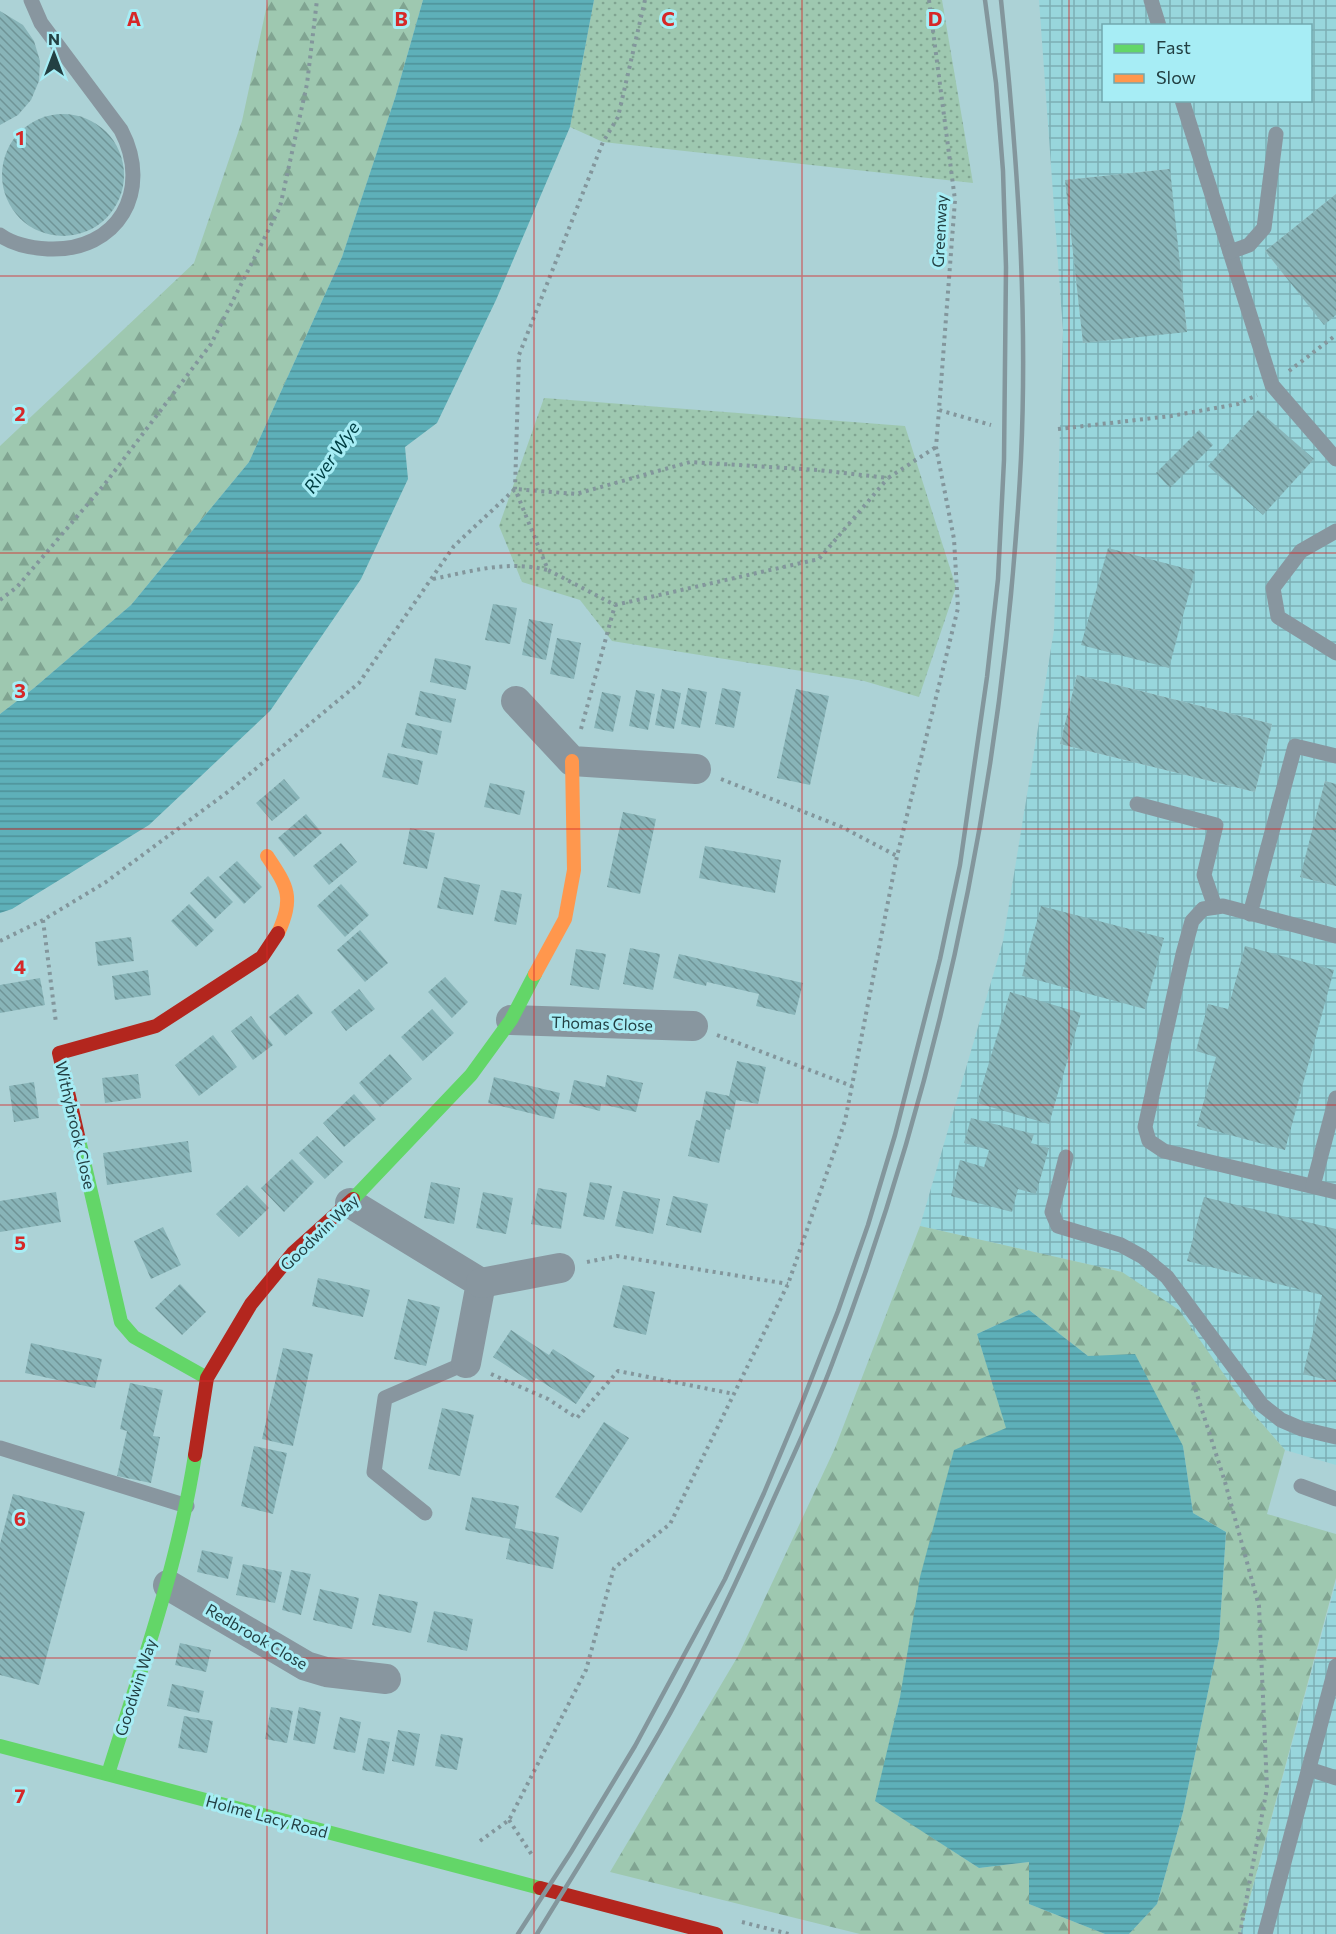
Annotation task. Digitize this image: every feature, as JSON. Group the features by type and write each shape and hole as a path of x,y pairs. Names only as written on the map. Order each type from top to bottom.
{"street":[{"path":"516,701 572,761 696,768"},
{"name":"Goodwin Way","path":"108,1774 168,1585 187,1506 207,1378 258,1295 293,1253 351,1203 471,1075 512,1020 565,919 574,870 572,761"},
{"name":"Withybrook Close","path":"207,1378 134,1336 122,1322 59,1053 156,1026 262,957 274,943 283,921 287,892 284,880 267,856"},
{"name":"Thomas Close","path":"512,1020 693,1026"},
{"path":"351,1203 481,1283 560,1268"},
{"path":"466,1363 481,1283"},
{"name":"Redbrook Close","path":"168,1585 306,1666 326,1672 386,1679"},
{"name":"Holme Lacy Road","path":"0,1746 716,1934"}],"lane":[{"path":"0,235 19,245 38,249 61,249 87,243 103,236 118,222 128,206 132,185 129,145 121,130 41,23 31,0"},
{"path":"1151,0 1158,24"},
{"path":"1183,102 1272,385 1336,459"},
{"path":"1230,252 1249,244 1264,228 1276,134"},
{"path":"1336,531 1301,550 1274,588 1278,617 1336,652"},
{"path":"1250,914 1295,746 1336,756"},
{"path":"1137,804 1216,825 1204,875 1215,907"},
{"path":"1336,936 1223,906 1203,909 1192,921 1144,1127 1149,1141 1164,1152 1336,1192"},
{"path":"1313,1186 1336,1098"},
{"path":"1066,1157 1052,1212 1058,1226 1121,1245 1143,1257 1167,1277 1263,1405 1281,1420 1302,1429 1336,1437"},
{"path":"425,1513 374,1472 385,1398 466,1363"},
{"path":"0,1448 187,1506"},
{"path":"1301,1486 1336,1498"},
{"path":"1265,1934 1336,1666"},
{"path":"1309,1769 1336,1778"}],"path":[{"path":"0,600 17,588 104,485 211,344 280,207 307,84 317,0"},
{"path":"548,570 515,489 519,355 603,142 618,117 645,0"},
{"name":"Greenway","path":"476,1844 509,1821 586,1670 614,1568 670,1524 788,1284 845,1121 897,856 958,608 954,539 936,447 955,200 928,0"},
{"path":"1058,429 1172,416 1238,404 1261,394 1336,335"},
{"path":"939,410 991,425"},
{"path":"432,579 496,566 529,565 548,570 615,605 819,560 888,478 936,447"},
{"path":"0,941 43,920 106,882 220,798 359,683 454,546 515,489 576,494 690,462 818,470 888,478"},
{"path":"572,761 615,605"},
{"path":"696,768 842,827 897,856"},
{"path":"43,920 59,1053"},
{"path":"693,1026 852,1086"},
{"path":"560,1268 616,1256 788,1284"},
{"path":"466,1363 548,1399 577,1418 618,1371 734,1394"},
{"path":"1192,1382 1225,1482 1260,1606 1267,1788 1240,1934"}],"shaded area":[{"path":"1039,0 1336,0 1336,194 1265,251 1324,324 1336,315 1336,784 1325,781 1301,877 1336,886 1336,1465 1285,1450 1122,1272 920,1226 1003,941 1054,630 1063,331","holes":["1169,169 1187,331 1083,343 1065,180","1077,675 1272,724 1255,792 1060,744"]},
{"path":"1336,1582 1336,1934 1240,1934"}],"green space":[{"path":"268,0 423,0 395,98 342,257 249,462 131,605 0,714 0,446 194,263 242,121"},
{"path":"594,0 942,0 973,183 603,142 570,127"},
{"path":"544,398 905,426 956,587 919,697 864,681 612,641 580,600 522,582 499,526"},
{"path":"920,1226 1122,1272 1179,1310 1244,1403 1285,1450 1267,1514 1336,1534 1336,1578 1240,1934 1129,1934 1157,1904 1183,1812 1219,1639 1226,1532 1193,1513 1183,1446 1088,1356 1029,1310 977,1334 1007,1428 900,1697 876,1801 979,1868 1029,1862 1029,1904 1105,1934 860,1934 610,1872 738,1656 835,1448"}],"water":[{"name":"River Wye","path":"423,0 594,0 570,127 496,300 437,423 405,447 408,479 361,579 270,711 149,825 12,909 0,913 0,714 131,605 249,462 342,257 395,98"},
{"path":"1029,1310 1088,1356 1135,1354 1183,1446 1193,1513 1226,1532 1219,1639 1183,1812 1157,1904 1129,1934 1105,1934 1029,1904 1029,1862 979,1868 875,1801 900,1697 920,1577 954,1450 1006,1428 977,1334"}],"building":[{"path":"0,11 23,25 34,41 40,61 39,81 31,100 18,115 0,125"},
{"path":"63,114 86,119 106,132 119,152 124,175 119,198 106,218 86,231 63,236 40,231 20,218 7,198 2,175 7,152 20,132 40,119"},
{"path":"1170,169 1187,332 1083,343 1065,180"},
{"path":"1336,194 1336,315 1324,325 1265,251"},
{"path":"1258,410 1314,459 1263,515 1208,466"},
{"path":"1199,430 1213,445 1170,488 1156,473"},
{"path":"1108,548 1195,571 1169,668 1081,645"},
{"path":"493,604 517,608 510,644 485,640"},
{"path":"529,619 553,624 546,660 522,655"},
{"path":"557,638 581,643 574,679 550,674"},
{"path":"435,658 471,666 466,690 430,682"},
{"path":"1077,675 1272,724 1255,792 1060,744"},
{"path":"688,688 707,692 700,728 681,724"},
{"path":"722,688 741,692 734,728 715,724"},
{"path":"662,689 681,693 674,729 655,725"},
{"path":"796,689 829,696 810,785 777,778"},
{"path":"636,690 655,694 648,730 629,726"},
{"path":"420,691 456,699 451,723 415,715"},
{"path":"602,692 621,696 613,732 594,728"},
{"path":"407,723 442,731 437,755 401,747"},
{"path":"388,753 423,761 418,785 382,777"},
{"path":"284,779 300,798 272,821 256,803"},
{"path":"1325,781 1336,784 1336,886 1300,877"},
{"path":"490,783 525,791 520,815 484,807"},
{"path":"623,812 656,819 640,894 607,887"},
{"path":"306,814 322,833 294,857 278,838"},
{"path":"410,828 435,833 427,869 403,864"},
{"path":"341,843 357,862 329,885 313,866"},
{"path":"705,846 781,860 775,893 699,878"},
{"path":"237,861 262,887 244,904 219,877"},
{"path":"208,876 233,902 215,919 190,893"},
{"path":"444,877 480,885 473,915 437,908"},
{"path":"341,884 369,915 345,937 317,906"},
{"path":"501,890 522,894 516,925 494,921"},
{"path":"189,904 214,930 196,947 171,921"},
{"path":"1041,906 1164,938 1145,1009 1022,976"},
{"path":"360,930 388,963 365,982 337,950"},
{"path":"131,937 134,961 98,966 95,942"},
{"path":"1245,946 1334,970 1285,1150 1197,1126 1216,1057 1196,1051 1208,1004 1228,1009"},
{"path":"630,948 660,954 653,990 623,984"},
{"path":"576,949 606,954 599,990 570,985"},
{"path":"679,954 803,983 795,1015 756,1006 759,994 707,982 706,986 673,978"},
{"path":"148,970 151,995 115,1000 112,976"},
{"path":"445,977 468,1002 452,1018 428,992"},
{"path":"40,978 45,1005 0,1013 0,985"},
{"path":"359,989 375,1009 346,1031 331,1012"},
{"path":"1010,992 1081,1013 1049,1124 977,1103"},
{"path":"298,994 313,1013 285,1036 269,1017"},
{"path":"432,1009 454,1033 423,1061 401,1037"},
{"path":"251,1016 273,1045 253,1060 231,1031"},
{"path":"213,1035 237,1067 199,1096 175,1065"},
{"path":"390,1054 412,1079 380,1107 359,1083"},
{"path":"737,1061 766,1067 758,1104 736,1100 730,1130 726,1129 719,1163 688,1156 696,1120 700,1121 706,1091 729,1096"},
{"path":"138,1074 141,1098 105,1103 102,1078"},
{"path":"607,1075 643,1083 636,1112 601,1104 600,1111 569,1103 574,1080 605,1087"},
{"path":"494,1077 560,1093 554,1119 488,1103"},
{"path":"34,1082 39,1118 14,1122 9,1086"},
{"path":"354,1094 376,1119 344,1147 323,1123"},
{"path":"971,1118 1034,1134 1031,1143 1049,1148 1036,1194 1018,1189 1012,1212 951,1196 960,1160 984,1167 989,1150 964,1143"},
{"path":"317,1136 343,1162 325,1179 299,1153"},
{"path":"188,1141 192,1172 107,1185 103,1153"},
{"path":"292,1159 314,1182 284,1212 261,1188"},
{"path":"431,1182 460,1188 454,1224 424,1218"},
{"path":"590,1182 612,1186 604,1220 583,1216"},
{"path":"247,1185 269,1208 239,1237 216,1214"},
{"path":"538,1188 567,1193 561,1229 531,1224"},
{"path":"623,1191 660,1199 653,1234 615,1226"},
{"path":"56,1192 61,1222 0,1232 0,1201"},
{"path":"483,1192 513,1198 506,1234 476,1228"},
{"path":"673,1196 708,1204 701,1233 666,1225"},
{"path":"1204,1197 1336,1229 1336,1382 1303,1374 1322,1295 1187,1261"},
{"path":"163,1227 181,1265 151,1279 134,1241"},
{"path":"318,1278 370,1290 363,1317 312,1306"},
{"path":"180,1284 206,1312 182,1335 155,1308"},
{"path":"623,1285 655,1292 646,1335 613,1327"},
{"path":"408,1299 440,1307 426,1366 394,1359"},
{"path":"511,1330 549,1355 553,1349 595,1376 576,1404 536,1378 533,1383 493,1357"},
{"path":"31,1343 102,1359 95,1388 25,1373"},
{"path":"283,1348 313,1354 293,1446 262,1439"},
{"path":"130,1383 163,1390 153,1436 160,1437 151,1483 117,1476 127,1431 120,1429"},
{"path":"442,1408 474,1415 460,1476 428,1469"},
{"path":"604,1422 629,1438 581,1513 555,1497"},
{"path":"254,1446 287,1453 273,1514 241,1506"},
{"path":"13,1494 85,1512 39,1685 0,1675 0,1544"},
{"path":"472,1497 519,1506 515,1528 559,1537 553,1569 506,1559 510,1539 465,1530"},
{"path":"202,1550 233,1557 228,1579 197,1572"},
{"path":"243,1564 282,1572 275,1603 236,1595"},
{"path":"291,1570 311,1574 301,1615 282,1610"},
{"path":"320,1589 359,1598 352,1629 313,1620"},
{"path":"379,1594 418,1602 411,1633 372,1625"},
{"path":"434,1611 473,1619 467,1651 427,1642"},
{"path":"180,1643 211,1650 206,1672 175,1665"},
{"path":"172,1684 204,1691 199,1713 167,1706"},
{"path":"271,1707 293,1711 287,1743 265,1739"},
{"path":"299,1707 321,1712 315,1744 293,1740"},
{"path":"184,1716 213,1721 207,1753 178,1748"},
{"path":"340,1717 361,1722 355,1753 333,1749"},
{"path":"398,1730 420,1734 414,1766 392,1761"},
{"path":"441,1734 463,1738 457,1770 435,1766"},
{"path":"368,1738 390,1742 384,1774 362,1770"}],"railway":[{"path":"518,1934 635,1746 725,1579 764,1493 838,1311 868,1225 895,1135 940,959 960,865 987,677 998,579 1004,460 1006,267 1003,171 996,83 985,0"},
{"path":"537,1934 629,1784 688,1680 729,1597 801,1439 832,1364 871,1255 906,1144 936,1032 962,918 983,804 1000,690 1013,574 1021,458 1023,344 1020,229 1001,0"}],"traffic: fast":[{"path":"353,1199 471,1075 511,1020 535,974"},
{"path":"79,1140 121,1322 134,1337 207,1378"},
{"path":"108,1774 169,1577 195,1455"},
{"path":"0,1746 540,1888"}],"traffic: slow":[{"path":"535,974 565,919 574,870 572,761"},
{"path":"267,856 280,876 286,892 286,910 278,933"}],"traffic: jam":[{"path":"79,1140 59,1053 156,1026 262,957 278,933"},
{"path":"195,1455 207,1378 251,1304 293,1253 353,1199"},
{"path":"540,1888 716,1934"}]}
